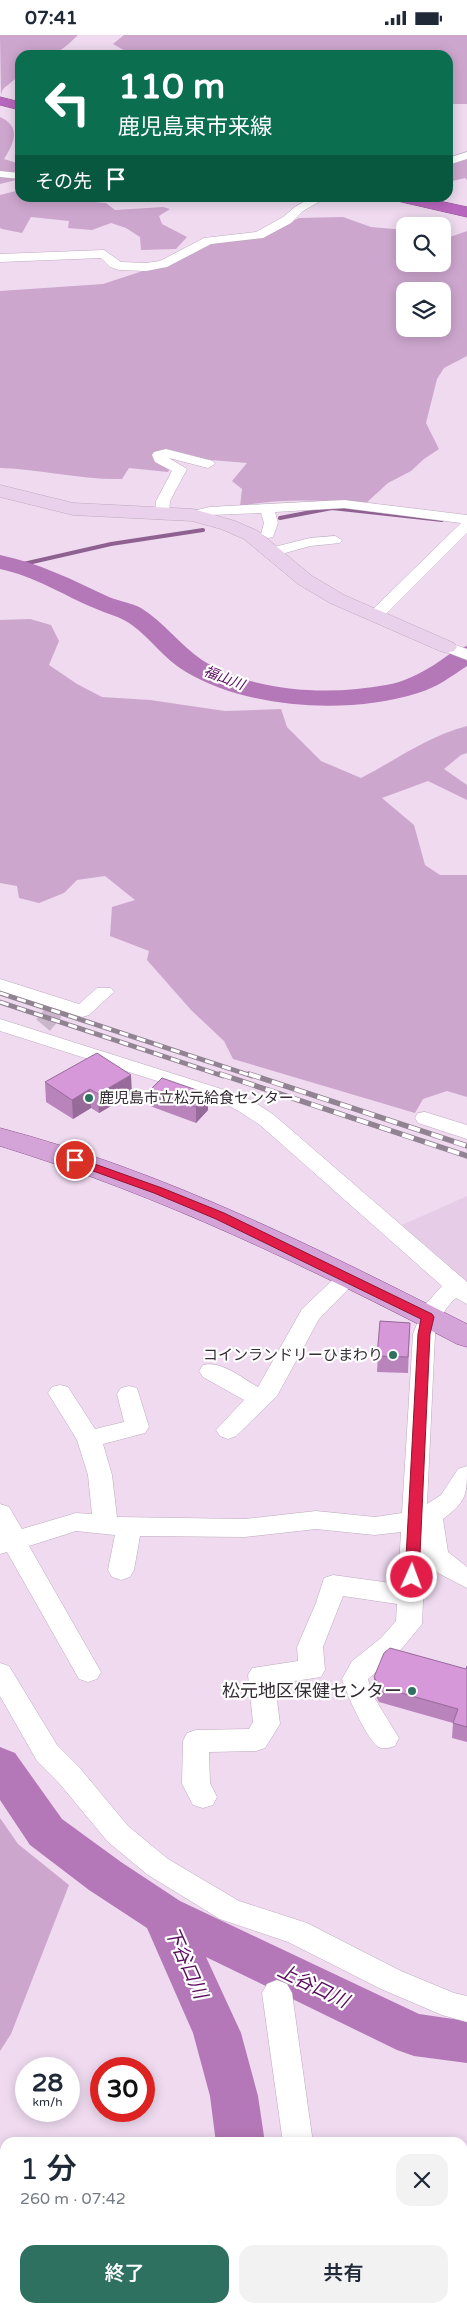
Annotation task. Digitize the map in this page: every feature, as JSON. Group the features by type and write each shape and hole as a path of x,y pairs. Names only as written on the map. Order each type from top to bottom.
{"highway":[{"path":"0,101 15,105"},
{"path":"420,202 467,213"}],"main road":[{"path":"0,1137 60,1155 158,1190 220,1216 467,1337"}],"street":[{"path":"453,160 467,155"},
{"path":"0,174 15,175"},
{"path":"0,258 104,254 114,264 119,266 163,264 208,241 260,235 288,220 299,209 314,202"},
{"path":"162,514 163,501 180,469 160,459 158,455 166,453 208,465"},
{"path":"0,491 73,509 193,515 228,525 270,543 305,580 337,599 374,617 467,655"},
{"path":"193,515 210,511 344,504 467,519"},
{"path":"265,508 271,516 270,543"},
{"path":"374,617 467,525"},
{"path":"270,543 335,540"},
{"path":"0,985 82,1011 104,993"},
{"path":"0,1025 39,1031 224,1096 244,1105 267,1120 462,1291"},
{"path":"425,1118 467,1132"},
{"path":"228,1430 269,1390 310,1313 348,1278"},
{"path":"386,1738 360,1697 355,1679 361,1668 390,1645 408,1624 422,1518 424,1334 428,1317 446,1292 462,1291"},
{"path":"211,1371 260,1398"},
{"path":"60,1393 89,1439 100,1475 105,1525"},
{"path":"89,1439 137,1427 128,1394"},
{"path":"10,1542 76,1522 129,1527 246,1528 316,1520 374,1526 422,1518 450,1501 467,1475"},
{"path":"0,1513 10,1542 52,1605 88,1672"},
{"path":"422,1518 435,1554 443,1564 467,1578"},
{"path":"121,1569 129,1527"},
{"path":"203,1797 196,1784 196,1741 256,1740 267,1724 260,1675 312,1670 310,1647 329,1603 333,1585 411,1596"},
{"path":"0,1673 47,1753 69,1775 118,1835 158,1867 230,1910 297,1932 391,1980 452,2005 467,2009"},
{"path":"276,1993 297,2137"}],"shaded area":[{"path":"0,35 78,35 60,50 15,50 15,79 3,89 1,94"},
{"path":"124,35 467,35 467,104 453,104 453,50 123,50 113,44"},
{"path":"0,117 7,121 14,130 11,147 4,159 15,162 15,180 0,184"},
{"path":"467,157 467,180 465,178 453,181 453,161"},
{"path":"15,191 15,202 106,203 115,210 163,207 170,209 159,216 162,224 187,237 176,249 141,250 140,237 126,228 111,223 92,230 68,228 69,221 31,217 22,233 2,229 0,228 0,195"},
{"path":"343,217 371,227 396,229 396,272 451,272 451,237 467,231 467,356 444,368 437,379 426,423 439,449 411,471 388,483 365,504 334,501 302,501 256,503 240,506 242,489 232,481 247,463 175,457 168,472 129,468 122,479 91,478 0,468 0,291 103,284 152,268 186,249 273,229 299,218"},
{"path":"30,619 51,625 59,641 49,665 77,684 102,697 150,700 225,711 281,709 287,727 321,761 361,778 426,742 467,726 467,753 461,755 444,769 467,785 467,800 428,781 382,798 414,825 425,865 440,875 467,875 467,1097 447,1091 423,1099 415,1113 233,1059 224,1041 191,1010 147,960 149,951 110,936 112,907 135,900 105,876 77,880 64,893 39,903 19,898 17,886 0,883 0,620"},
{"path":"467,1196 467,1286 400,1226"},
{"path":"0,1818 18,1844 69,1885 11,2034 0,2051"}],"building":[{"path":"97,1053 131,1075 98,1094 90,1089 72,1100 45,1082"},
{"path":"162,1078 208,1094 196,1107 149,1091"},
{"path":"380,1321 410,1323 408,1357 377,1356"},
{"path":"390,1648 466,1669 467,1666 467,1727 453,1723 458,1709 380,1687 374,1677 384,1653"}],"waterway":[{"path":"280,518 332,508 442,520"},
{"path":"19,565 111,544 203,530"},
{"name":"福山川","path":"0,562 28,569 105,604 130,612 149,626 178,654 194,666 215,677 241,686 269,692 298,696 328,697 358,697 384,693 408,688 424,682 467,654"},
{"name":"下谷口川","path":"0,1765 46,1832 105,1876 164,1915"},
{"name":"上谷口川","path":"164,1915 414,2035 467,2042"},
{"name":"下谷口川","path":"164,1915 217,2033 234,2096 240,2137"}],"tunnel":[{"path":"43,1025 61,1004"}],"railway":[{"path":"0,993 252,1076"},
{"path":"0,1002 223,1076"},
{"path":"220,1074 467,1156"},
{"path":"249,1074 467,1146"}],"place":[{"name":"鹿児島市立松元給食センター","path":"89,1098"},
{"name":"コインランドリーひまわり","path":"393,1355"},
{"name":"松元地区保健センター","path":"412,1691"}],"route":[{"path":"75,1160 158,1190 220,1216 428,1317 424,1334 412,1577"}]}
